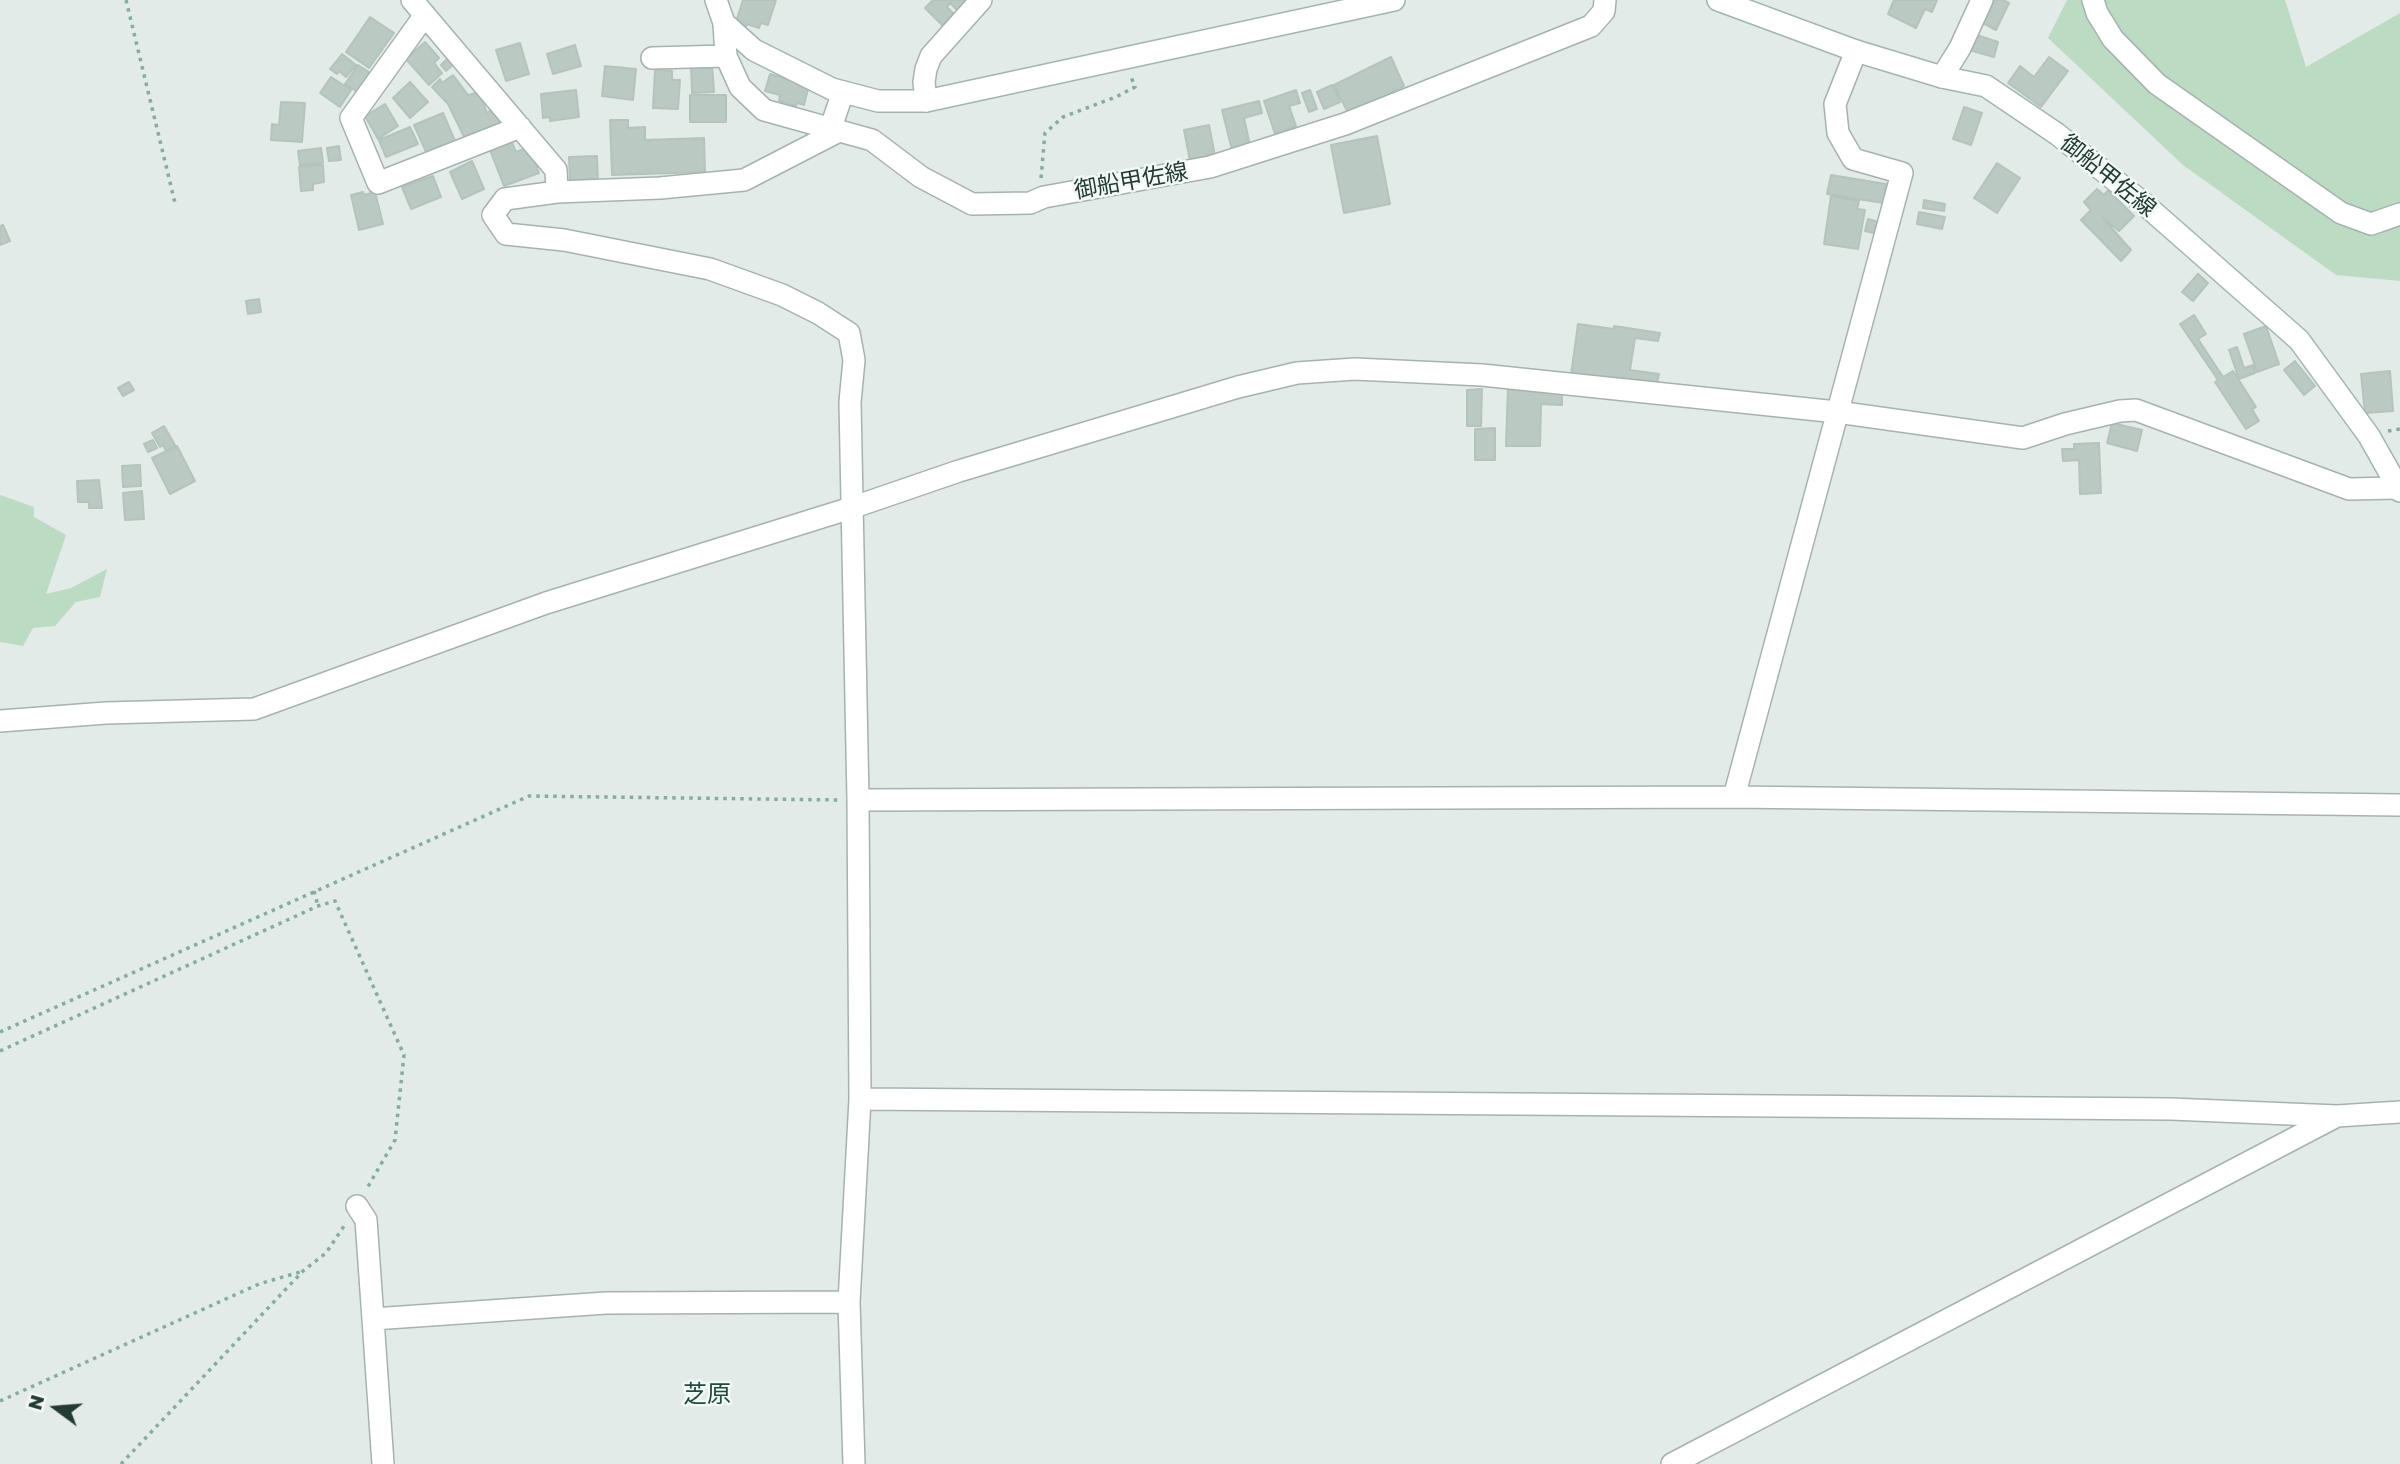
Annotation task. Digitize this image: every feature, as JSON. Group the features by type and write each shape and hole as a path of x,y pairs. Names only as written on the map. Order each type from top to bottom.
{"street":[{"name":"御船甲佐線","path":"716,0 724,23 726,56 740,87 764,110 872,140 922,177 972,204 1030,202 1044,197 1210,167 1345,124 1591,26 1604,10 1605,0"},
{"path":"724,23 754,50 832,89 878,101 926,101 1394,0"},
{"name":"御船甲佐線","path":"1718,0 1761,9 1856,51 1942,77 1986,86 2057,134 2141,202 2298,340 2369,436 2399,489"},
{"path":"1942,77 1960,48 1982,0"},
{"path":"2093,0 2097,13 2113,39 2157,84 2341,213 2371,224 2400,214"},
{"path":"926,101 924,82 931,56 977,1"},
{"path":"520,127 378,183 351,118 419,7 520,127 556,170 556,192"},
{"path":"1734,797 1902,173 1853,159 1838,133 1835,104 1856,51"},
{"path":"652,58 726,56"},
{"path":"843,92 834,131 744,180 660,188 556,192 505,199 493,215 506,234 564,240 710,268 782,295 818,313 849,333 854,360 850,402 858,800 860,1099 849,1302 854,1464"},
{"path":"0,721 106,713 254,709 546,603 851,508 959,471 1238,387 1297,373 1356,369 1482,375 1837,412 2023,438 2064,424 2136,410 2349,489 2399,489"},
{"path":"858,800 1734,797 2400,805"},
{"path":"860,1099 2171,1109 2337,1116 2400,1112"},
{"path":"1672,1464 2337,1116"},
{"path":"361,1213 373,1320 383,1464"},
{"path":"373,1320 606,1303 849,1302"}],"path":[{"path":"126,0 175,203"},
{"path":"1044,197 1040,170 1045,133 1063,117 1135,87 1125,58"},
{"path":"0,1032 529,796 858,800"},
{"path":"314,891 318,906"},
{"path":"0,1049 318,906 335,901 404,1055 395,1140 361,1213 326,1253 303,1271 121,1464"},
{"path":"0,1401 258,1284 303,1271"}],"green space":[{"path":"2067,0 2285,0 2306,67 2400,13 2400,281 2336,275 2183,165 2048,38"},
{"path":"0,495 34,507 34,517 66,535 46,594 71,588 107,569 100,597 76,602 55,626 33,628 23,646 0,642"}],"building":[{"path":"743,0 776,0 768,25 761,23 759,28 747,24 745,28 735,25"},
{"path":"933,0 966,2 957,10 950,3 947,7 954,14 942,25 925,8"},
{"path":"1894,0 1937,0 1932,12 1925,9 1916,28 1888,14"},
{"path":"1991,0 2009,3 1996,30 1981,22"},
{"path":"370,17 394,33 369,68 346,52"},
{"path":"1974,34 1998,42 1994,57 1969,50"},
{"path":"425,42 439,58 434,63 442,73 429,85 406,59"},
{"path":"520,43 529,74 506,81 496,50"},
{"path":"575,45 581,66 553,74 547,54"},
{"path":"342,54 356,65 346,77 339,71 337,74 330,69"},
{"path":"451,55 457,61 446,71 441,65"},
{"path":"1391,57 1404,86 1391,92 1395,98 1351,119 1334,85"},
{"path":"2049,57 2068,71 2041,107 2008,83 2020,66 2034,77"},
{"path":"712,64 714,92 692,93 691,65"},
{"path":"358,65 372,74 359,93 345,84"},
{"path":"605,66 636,69 633,100 602,96"},
{"path":"655,70 672,71 672,80 680,80 678,109 653,108"},
{"path":"770,74 809,85 804,105 797,103 796,106 779,101 780,95 765,91"},
{"path":"453,75 468,95 479,92 487,113 497,105 507,120 467,143 448,104 432,87 440,79 442,83"},
{"path":"331,77 351,90 340,107 320,93"},
{"path":"410,82 428,102 410,118 393,98"},
{"path":"1332,85 1340,102 1324,109 1317,92"},
{"path":"576,90 579,117 550,121 550,117 543,118 541,94"},
{"path":"1296,90 1300,103 1289,106 1296,126 1275,134 1264,101"},
{"path":"1310,90 1317,109 1309,112 1302,93"},
{"path":"690,95 726,95 726,122 690,122"},
{"path":"1259,101 1262,113 1244,118 1250,145 1232,150 1222,110"},
{"path":"281,102 305,103 302,142 271,140 272,124 279,125"},
{"path":"385,104 398,126 378,139 365,116"},
{"path":"1964,107 1982,113 1971,145 1953,139"},
{"path":"443,113 455,141 427,154 414,125"},
{"path":"610,120 628,120 628,128 645,127 645,140 704,138 705,172 612,175"},
{"path":"1209,125 1215,156 1190,161 1184,130"},
{"path":"410,127 418,144 386,157 379,140"},
{"path":"1377,136 1390,204 1344,213 1331,145"},
{"path":"512,142 516,152 529,147 539,173 504,186 490,150"},
{"path":"339,146 341,160 329,161 327,148"},
{"path":"321,148 323,163 300,165 298,151"},
{"path":"597,156 598,182 570,184 569,157"},
{"path":"472,161 484,189 462,199 450,172"},
{"path":"1997,163 2020,178 1997,213 1974,198"},
{"path":"323,165 324,182 313,184 313,190 301,191 299,167"},
{"path":"1831,175 1886,184 1883,203 1827,194"},
{"path":"433,176 441,197 411,209 402,187"},
{"path":"2097,189 2104,195 2108,190 2134,216 2119,231 2103,218 2131,250 2121,261 2081,220 2091,210 2084,202"},
{"path":"363,192 364,195 375,192 383,224 359,230 351,195"},
{"path":"1831,196 1859,201 1857,209 1865,210 1858,249 1824,244"},
{"path":"1924,200 1945,204 1944,211 1923,208"},
{"path":"1919,212 1945,217 1942,229 1917,224"},
{"path":"1868,219 1882,223 1879,234 1865,231"},
{"path":"3,225 10,241 0,245 0,226"},
{"path":"2198,274 2208,283 2193,301 2182,292"},
{"path":"259,299 261,312 248,314 246,301"},
{"path":"2194,315 2206,334 2198,339 2223,377 2233,371 2256,407 2252,409 2259,421 2246,429 2215,382 2218,380 2180,324"},
{"path":"1578,324 1660,333 1658,341 1635,338 1630,370 1659,374 1656,388 1571,375"},
{"path":"2266,326 2279,364 2257,372 2244,334"},
{"path":"2237,347 2244,368 2253,365 2255,373 2239,379 2229,350"},
{"path":"2295,361 2315,386 2304,395 2284,370"},
{"path":"2390,371 2393,411 2365,413 2361,374"},
{"path":"129,382 134,390 123,396 118,388"},
{"path":"1508,386 1562,387 1562,405 1541,404 1540,446 1506,446"},
{"path":"1482,389 1481,426 1467,426 1467,390"},
{"path":"2112,423 2142,430 2137,451 2107,443"},
{"path":"164,426 175,445 166,451 163,445 160,447 152,433"},
{"path":"1495,428 1495,460 1475,460 1475,429"},
{"path":"153,440 157,448 148,452 144,444"},
{"path":"2099,443 2101,493 2080,494 2079,460 2063,461 2062,449 2074,449 2074,444"},
{"path":"177,446 195,481 170,494 152,458"},
{"path":"140,465 141,486 123,487 122,466"},
{"path":"99,480 102,508 89,508 89,502 78,502 77,481"},
{"path":"142,491 144,519 125,520 123,493"}],"district":[{"name":"芝原","path":"707,1394"}]}
